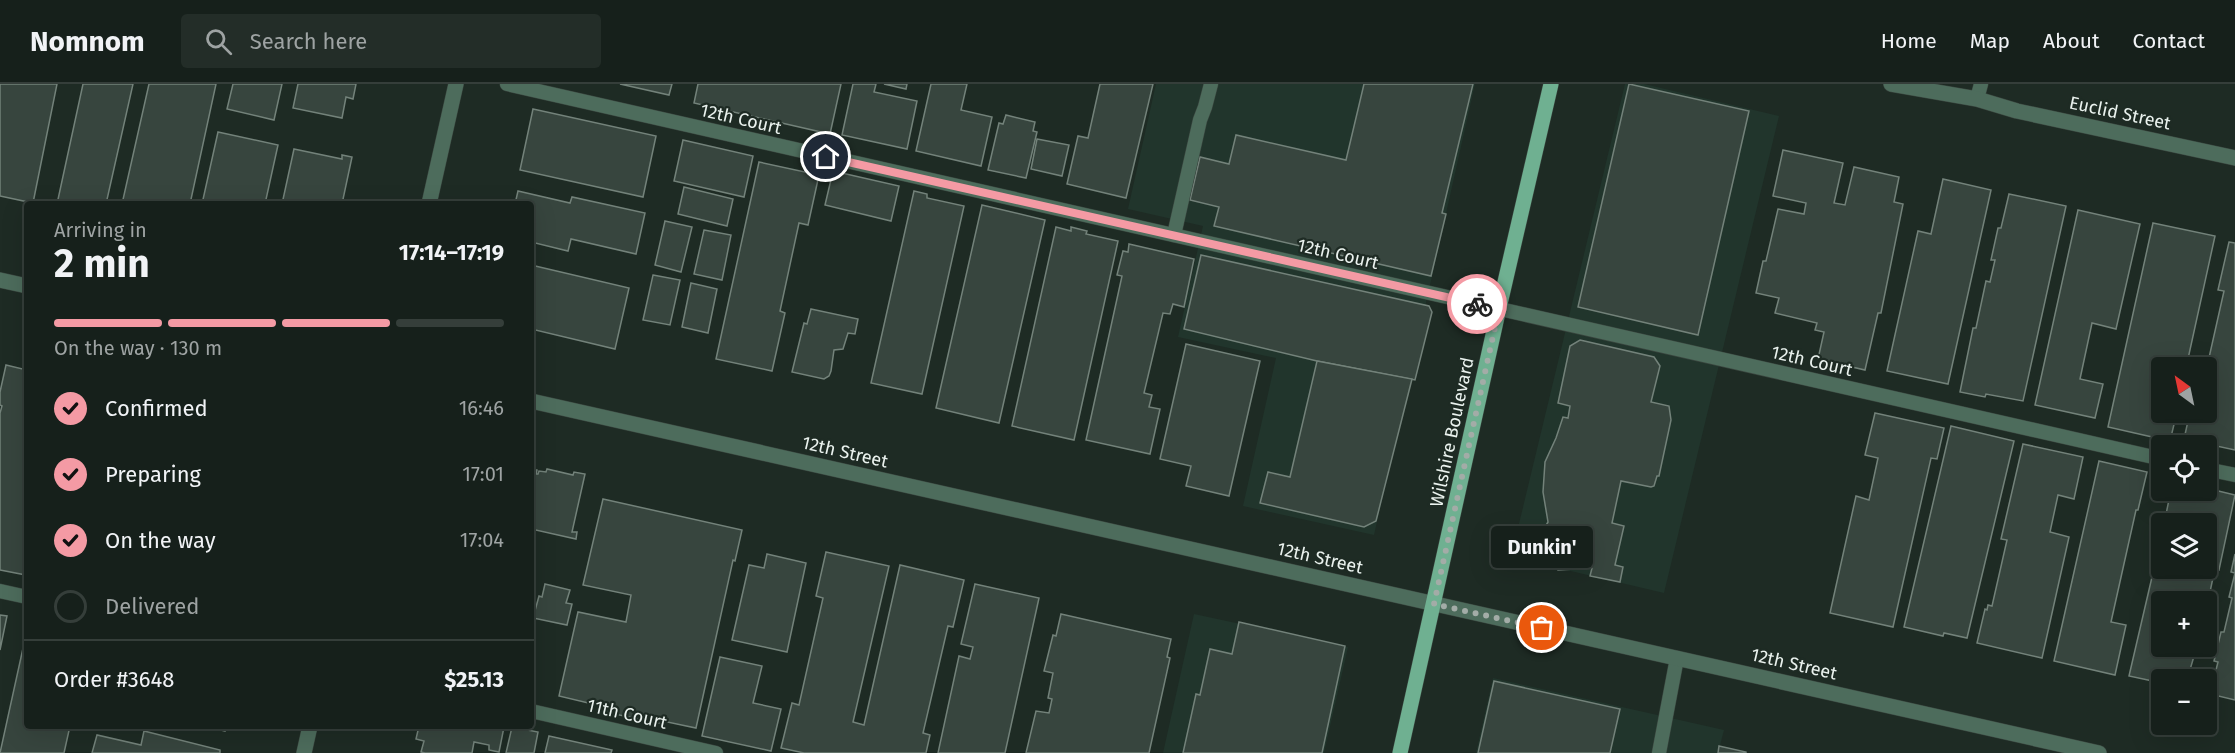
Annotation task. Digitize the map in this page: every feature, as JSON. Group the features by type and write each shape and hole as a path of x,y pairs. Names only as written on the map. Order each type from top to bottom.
{"main road":[{"name":"Wilshire Boulevard","path":"1400,753 1551,84"}],"street":[{"path":"430,201 456,84"},
{"name":"Euclid Street","path":"1893,84 1977,99 2017,111 2235,158"},
{"path":"0,280 24,285"},
{"name":"12th Street","path":"534,402 2099,753"},
{"path":"304,753 309,729"}],"lane":[{"name":"12th Court","path":"507,84 2151,457"},
{"path":"1174,236 1200,120 1211,84"},
{"path":"1977,99 1981,84"},
{"path":"2217,471 2235,475"},
{"path":"0,591 24,596"},
{"path":"1659,753 1677,658"},
{"name":"11th Court","path":"534,712 716,753"}],"shaded area":[{"path":"1156,84 1475,84 1374,535 1243,506 1276,358 1178,337 1203,226 1128,209"},
{"path":"1625,84 1644,84 1779,116 1664,593 1511,557"},
{"path":"1194,614 1348,647 1324,753 1163,753"},
{"path":"1493,678 1724,730 1718,753 1476,753"}],"building":[{"path":"0,84 57,84 33,201 0,196"},
{"path":"83,84 133,84 107,201 58,201"},
{"path":"149,84 216,84 191,201 123,201"},
{"path":"233,84 282,84 274,120 227,109"},
{"path":"298,84 356,84 353,99 346,97 342,118 293,108"},
{"path":"620,84 672,84 669,95"},
{"path":"698,84 841,84 830,134 694,103"},
{"path":"853,84 876,84 874,92 917,101 907,149 842,135"},
{"path":"884,84 907,84 906,89"},
{"path":"931,84 967,84 961,110 992,117 981,166 916,151"},
{"path":"1100,84 1153,84 1126,198 1067,184 1078,136 1088,138"},
{"path":"1364,84 1473,84 1442,213 1446,214 1431,276 1214,226 1219,207 1190,200 1200,157 1229,164 1236,135 1346,160"},
{"path":"1629,84 1749,111 1698,335 1578,307"},
{"path":"533,109 656,136 643,197 520,170"},
{"path":"1006,115 1035,122 1033,131 1037,132 1026,178 988,170 999,123 1003,124"},
{"path":"218,132 278,145 266,201 203,201"},
{"path":"1037,139 1069,145 1062,176 1031,169"},
{"path":"683,140 753,156 744,197 674,181"},
{"path":"294,149 342,159 342,155 352,157 343,201 283,201"},
{"path":"1783,150 1843,163 1834,203 1845,205 1854,167 1899,177 1894,202 1903,204 1881,313 1878,313 1865,370 1818,359 1824,332 1815,330 1817,323 1775,313 1779,298 1756,293 1778,209 1804,214 1806,203 1773,196"},
{"path":"759,162 819,175 808,225 799,223 780,311 785,313 772,371 716,359"},
{"path":"833,171 899,186 891,221 825,205"},
{"path":"1943,179 1991,190 1948,384 1887,371 1918,231 1931,234"},
{"path":"684,187 733,199 727,226 678,214"},
{"path":"518,191 570,203 572,197 645,213 636,254 571,239 568,251 534,243 534,201 516,201"},
{"path":"914,191 927,194 927,198 964,206 922,394 871,383"},
{"path":"2009,194 2066,206 2023,401 1960,392 1973,328 1976,328 1986,281 1990,282 1995,260 1991,260"},
{"path":"982,205 1045,220 999,423 936,408"},
{"path":"2078,210 2140,224 2116,329 2092,323 2080,379 2103,384 2095,418 2035,405"},
{"path":"665,221 692,227 681,272 655,265"},
{"path":"2153,223 2215,236 2188,357 2151,357 2151,423 2174,423 2171,435 2151,437 2108,427"},
{"path":"1056,227 1071,231 1071,227 1087,231 1086,234 1118,241 1074,440 1012,426"},
{"path":"704,230 731,235 722,280 694,274"},
{"path":"2229,242 2235,243 2235,450 2217,446 2217,435 2185,435 2188,423 2217,423 2217,357 2209,357 2224,291 2218,290"},
{"path":"1129,244 1194,259 1184,307 1173,304 1170,314 1163,313 1144,393 1152,395 1149,407 1160,409 1150,454 1086,440 1122,276 1117,275 1123,251 1128,252"},
{"path":"1201,255 1429,306 1432,312 1415,380 1317,361 1184,329"},
{"path":"534,266 629,288 615,349 534,330"},
{"path":"653,275 680,280 670,325 643,320"},
{"path":"691,283 717,289 708,333 682,327"},
{"path":"811,309 858,319 855,334 848,333 843,349 834,350 831,371 824,379 792,372 804,323 807,324"},
{"path":"1580,340 1654,357 1660,366 1651,402 1669,406 1671,420 1659,476 1654,486 1621,481 1612,523 1624,526 1615,565 1623,567 1620,582 1590,576 1592,568 1580,565 1575,569 1558,570 1547,561 1541,547 1542,532 1548,522 1543,492 1545,462 1563,417 1568,418 1570,406 1558,403 1570,346"},
{"path":"1186,344 1260,361 1229,496 1186,486 1191,466 1160,459"},
{"path":"1317,361 1412,379 1376,521 1364,527 1260,503 1268,472 1290,477"},
{"path":"6,365 24,369 24,575 0,570 0,413 2,406 0,405 0,392"},
{"path":"1875,413 1944,428 1937,459 1931,458 1893,627 1830,613 1856,496 1869,500 1878,458 1865,455"},
{"path":"1951,426 2014,441 1967,638 1944,633 1943,636 1904,627"},
{"path":"2023,444 2083,457 2074,499 2058,495 2050,532 2069,537 2042,658 1977,643 1985,609 1987,610 1988,605 1992,606 2007,540 2001,539"},
{"path":"2099,461 2147,472 2138,510 2136,510 2111,622 2126,625 2115,675 2054,661"},
{"path":"547,469 573,475 574,472 585,474 572,532 577,532 576,539 534,530 534,470 537,470 536,474 539,471 546,472"},
{"path":"2217,491 2235,495 2219,570 2217,569 2217,513 2166,513 2169,501 2217,501"},
{"path":"603,499 742,530 735,561 733,560 696,728 663,721 662,724 600,711 601,706 559,696 578,612 626,622 631,595 583,585"},
{"path":"826,552 889,566 853,722 864,725 900,565 964,580 953,627 948,626 923,733 930,735 926,753 804,753 781,748 792,703 799,705 823,598 816,596"},
{"path":"767,554 806,563 787,652 732,640 749,565 764,568"},
{"path":"2235,554 2235,573 2231,572"},
{"path":"2235,573 2235,700 2217,696 2218,662 2214,661 2232,598 2229,597"},
{"path":"2152,579 2213,579 2210,591 2151,591 2151,657 2194,657 2190,669 2151,669 2151,681 2129,676"},
{"path":"545,584 570,590 566,603 572,604 567,625 534,618 539,596 542,597"},
{"path":"975,584 1039,598 1005,753 938,753 959,656 970,659 973,647 961,644"},
{"path":"1061,614 1171,639 1167,657 1170,658 1149,753 1026,753 1036,711 1049,713 1052,699 1048,698 1053,673 1044,671"},
{"path":"0,615 7,616 0,650"},
{"path":"1239,622 1345,646 1322,753 1183,753 1196,694 1200,695 1210,649 1232,654"},
{"path":"24,644 24,729 69,729 64,753 0,753"},
{"path":"720,657 762,666 753,703 781,709 771,751 702,736"},
{"path":"1494,681 1620,709 1610,753 1478,753"},
{"path":"418,729 504,729 499,752 489,750 489,745 474,742 472,753 425,753 421,752 424,741 416,739"},
{"path":"512,729 538,732 534,753 506,753"},
{"path":"144,731 220,750 220,753 92,753 97,735 141,745"},
{"path":"549,736 612,750 611,753 545,753"},
{"path":"1719,746 1746,752 1746,753 1718,753"}],"way so far":[{"path":"1477,304 1499,309 1434,604 1542,628"}],"place":[{"name":"Dunkin'","path":"1542,628"}],"route":[{"path":"826,157 1477,304"}]}
